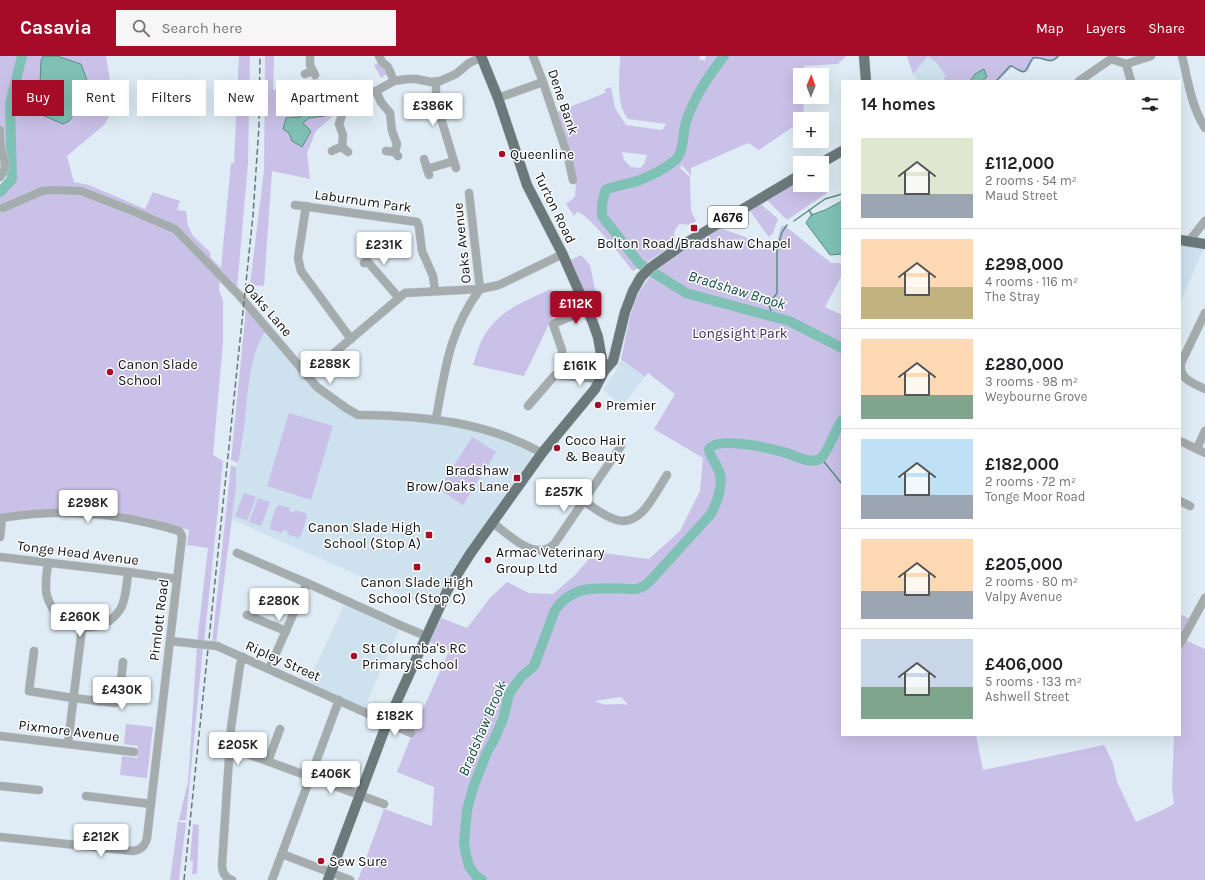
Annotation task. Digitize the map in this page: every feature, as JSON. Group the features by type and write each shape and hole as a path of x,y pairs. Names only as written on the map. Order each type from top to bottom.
{"main road":[{"name":"Turton Road","path":"481,56 498,98 527,185 563,254 588,309 598,337 602,376"},
{"path":"864,56 866,80"},
{"path":"829,158 841,152"},
{"name":"A676","path":"329,876 387,723 454,578 542,453 613,361 625,312 633,291 641,277 658,262 702,232 793,179"},
{"path":"1184,241 1205,244"}],"street":[{"path":"310,56 311,73"},
{"path":"379,56 382,62 388,67 394,81"},
{"path":"332,151 336,149 345,150 343,135 339,124 344,109 341,93 362,94 376,90 394,81 411,78 436,82 456,74 469,63 481,56"},
{"name":"Dene Bank","path":"533,56 568,157 573,180"},
{"path":"1081,80 1110,58 1126,64 1151,56"},
{"path":"1182,56 1191,98 1204,124"},
{"path":"1126,64 1131,80"},
{"path":"424,159 428,172 455,164 436,102 436,82"},
{"path":"498,98 543,82"},
{"path":"376,90 381,102 390,113 392,131 397,144 396,154 386,151"},
{"path":"0,130 1,147 5,156 4,170 0,177"},
{"name":"Oaks Lane","path":"3,208 42,191 82,191 175,230 238,294 323,392 358,415 436,419 463,424 506,436 524,443 542,453"},
{"name":"Oaks Avenue","path":"436,419 450,346 464,315 480,289 469,193"},
{"name":"Laburnum Park","path":"295,205 417,222 422,251 433,276 435,291"},
{"name":"Laburnum Park","path":"306,206 298,258 301,271 351,339"},
{"path":"1184,241 1205,220"},
{"name":"Oaks Avenue","path":"480,289 499,284 563,254"},
{"path":"364,263 367,261 399,298"},
{"path":"308,376 399,298 409,292 480,289"},
{"path":"562,374 562,350 553,324 588,309"},
{"path":"1181,363 1205,313"},
{"path":"528,406 552,376 562,374 590,378 602,376"},
{"path":"1181,374 1186,379 1205,390"},
{"path":"1196,448 1205,431"},
{"path":"1181,441 1205,453"},
{"path":"493,523 526,547 535,551 550,548 555,543 622,446"},
{"path":"584,501 608,516 618,520 623,521 633,519 641,514 667,475"},
{"path":"1181,502 1191,507"},
{"name":"Pimlott Road","path":"0,837 133,851 137,851 144,846 146,842 151,804 182,537 182,534 179,531 155,524 93,514 47,513 1,518"},
{"path":"0,537 1,518"},
{"path":"237,553 426,636"},
{"name":"Tonge Head Avenue","path":"0,557 177,579"},
{"path":"48,562 46,586 47,596 51,606 65,621 82,628 95,627 115,616 121,607 128,572"},
{"path":"269,669 307,583"},
{"path":"1181,642 1205,598"},
{"path":"247,615 286,631"},
{"path":"68,743 82,628"},
{"name":"Ripley Street","path":"170,641 217,646 411,733"},
{"path":"34,651 29,691 73,698 117,702 119,700 123,662"},
{"path":"232,880 224,874 222,865 229,747 238,681 243,657"},
{"path":"272,880 339,700"},
{"path":"268,761 280,729"},
{"name":"Pixmore Avenue","path":"0,736 134,752"},
{"path":"229,747 384,804"},
{"path":"0,786 39,790"},
{"path":"86,796 151,804"},
{"path":"282,854 329,876 350,880"}],"shaded area":[{"path":"43,56 57,56 81,64 87,80 72,80 73,116 69,121 63,124 44,116 64,116 64,80 40,80 41,61"},
{"path":"928,56 937,63 946,76 940,80 917,80 913,74"},
{"path":"984,69 987,77 983,80 971,80 975,74"},
{"path":"325,116 309,118 303,123 311,131 302,147 292,141 289,133 283,129 286,118"},
{"path":"841,202 841,254 830,255 806,223 811,215"},
{"path":"1181,245 1204,248 1181,301"},
{"path":"265,332 302,375 353,415 440,424 493,434 530,450 532,453 532,459 452,571 433,608 231,519 236,486 236,467 242,445 251,365 261,338"},
{"path":"621,359 645,377 622,406 603,390 618,368"},
{"name":"St Columba's RC Primary School","path":"344,605 399,630 364,708 308,683"}],"green space":[{"name":"Canon Slade School","path":"0,56 43,56 41,61 40,80 12,80 12,116 44,116 63,124 72,94 72,116 109,116 104,125 67,156 74,182 89,185 145,209 153,192 180,201 177,210 186,211 188,226 193,236 210,252 211,258 221,268 231,163 234,163 236,116 249,116 248,164 237,289 220,277 219,290 223,300 223,343 213,455 223,461 204,643 197,642 208,548 187,545 189,530 135,516 0,516 0,192 12,179 12,165 1,147"},
{"name":"Canon Slade School","path":"57,56 106,56 110,80 76,80 81,64"},
{"name":"Canon Slade School","path":"239,56 250,56 250,80 238,80"},
{"path":"265,56 274,56 273,90 276,90 276,116 332,116 316,131 307,153 310,179 272,171 264,286 250,285 264,170 264,116 268,116 268,80 265,80"},
{"path":"620,56 700,56 699,59 705,61 706,56 846,56 838,64 793,68 793,104 804,104 803,112 793,112 793,127 759,150 748,143 691,168 691,176 682,165 680,168 690,177 691,211 696,221 691,225 680,224 674,233 675,244 633,271 589,220 577,212 574,216 566,204 575,197 576,180 557,112 605,93 605,89 611,87 615,108 626,125 662,130 666,124 628,119 621,105 619,81","holes":["622,152 647,155 644,164 640,168 631,167 624,160"]},
{"path":"907,56 928,56 913,74"},
{"path":"928,56 1060,56 1053,61 1034,58 1028,71 1023,73 1012,67 999,80 983,80 987,77 975,74 971,80 944,80 943,78 946,76 937,63"},
{"path":"378,63 387,74 381,78 374,65"},
{"path":"793,185 793,192 827,193 787,220 766,199"},
{"path":"761,204 778,219 773,233 769,237 750,211"},
{"name":"Longsight Park","path":"784,225 831,263 841,264 841,277 825,307 841,315 841,736 976,736 983,770 1104,745 1113,763 1117,782 1136,822 1174,804 1172,790 1174,736 1181,736 1181,650 1185,640 1205,649 1205,880 358,880 384,809 432,826 434,787 397,772 412,734 449,651 430,642 441,618 467,628 490,598 507,582 529,593 553,594 575,575 595,552 649,559 680,531 700,491 703,458 654,429 675,394 648,373 645,377 621,359 631,312 643,286 673,257 720,228 743,236 767,248 777,241 781,227","holes":["621,697 628,705 607,705 595,701"]},
{"path":"581,255 590,265 598,303 597,311 594,314 569,261"},
{"path":"551,289 553,294 557,293 560,301 524,376 473,365 485,334 501,316 525,301"},
{"path":"246,309 265,332 257,348 252,364 243,439 238,463 231,460"},
{"path":"289,413 333,426 311,500 267,486"},
{"path":"472,437 496,452 463,505 439,489"},
{"path":"231,465 236,467 236,486 216,644 212,644"},
{"path":"244,493 256,497 247,521 235,516"},
{"path":"258,498 270,502 261,526 249,522"},
{"path":"278,505 290,508 289,511 294,513 295,510 307,514 301,536 299,538 287,534 288,531 283,530 282,533 270,529 276,507"},
{"path":"1181,614 1192,620 1184,635 1181,633"},
{"path":"197,646 203,647 186,820 179,820 188,785"},
{"path":"126,724 153,727 147,778 120,775 122,756 137,758 138,746 124,744"},
{"path":"178,822 186,823 179,880 170,880"},
{"path":"193,824 199,825 197,874 192,874 193,861 190,861"}],"waterway":[{"path":"0,192 12,179 10,104 22,56"},
{"name":"Bradshaw Brook","path":"724,56 707,80 693,104 686,122 680,154 677,159 666,167 644,178 632,183 607,189 605,191 602,205 602,216 640,264 686,293 789,321 841,347"},
{"path":"997,80 1010,66 1024,71 1033,58 1052,60 1058,56"},
{"path":"794,221 825,199 841,194"},
{"path":"809,210 812,215"},
{"path":"772,316 769,304 777,293 777,250 782,232 787,225"},
{"name":"Bradshaw Brook","path":"482,880 476,876 469,866 466,855 464,843 467,810 473,788 487,752 503,719 509,694 521,677 534,666 555,610 572,594 581,591 602,588 637,589 649,582 711,514 718,498 721,480 720,474 711,457 709,449 714,445 722,443 744,444 776,450 812,461 817,460 824,455 841,422"},
{"path":"821,458 841,483"},
{"path":"472,752 481,723 504,682"}],"railway":[{"path":"184,880 253,215 259,126 260,56"}],"place":[{"name":"Queenline","path":"502,154"},
{"name":"Bolton Road/Bradshaw Chapel","path":"694,228"},
{"name":"Canon Slade School","path":"110,372"},
{"name":"Premier","path":"598,405"},
{"name":"Coco Hair & Beauty","path":"557,448"},
{"name":"Bradshaw Brow/Oaks Lane","path":"517,478"},
{"name":"Canon Slade High School (Stop A)","path":"429,535"},
{"name":"Armac Veterinary Group Ltd","path":"488,560"},
{"name":"Canon Slade High School (Stop C)","path":"417,567"},
{"name":"St Columba's RC Primary School","path":"354,656"},
{"name":"Sew Sure","path":"321,861"}]}
